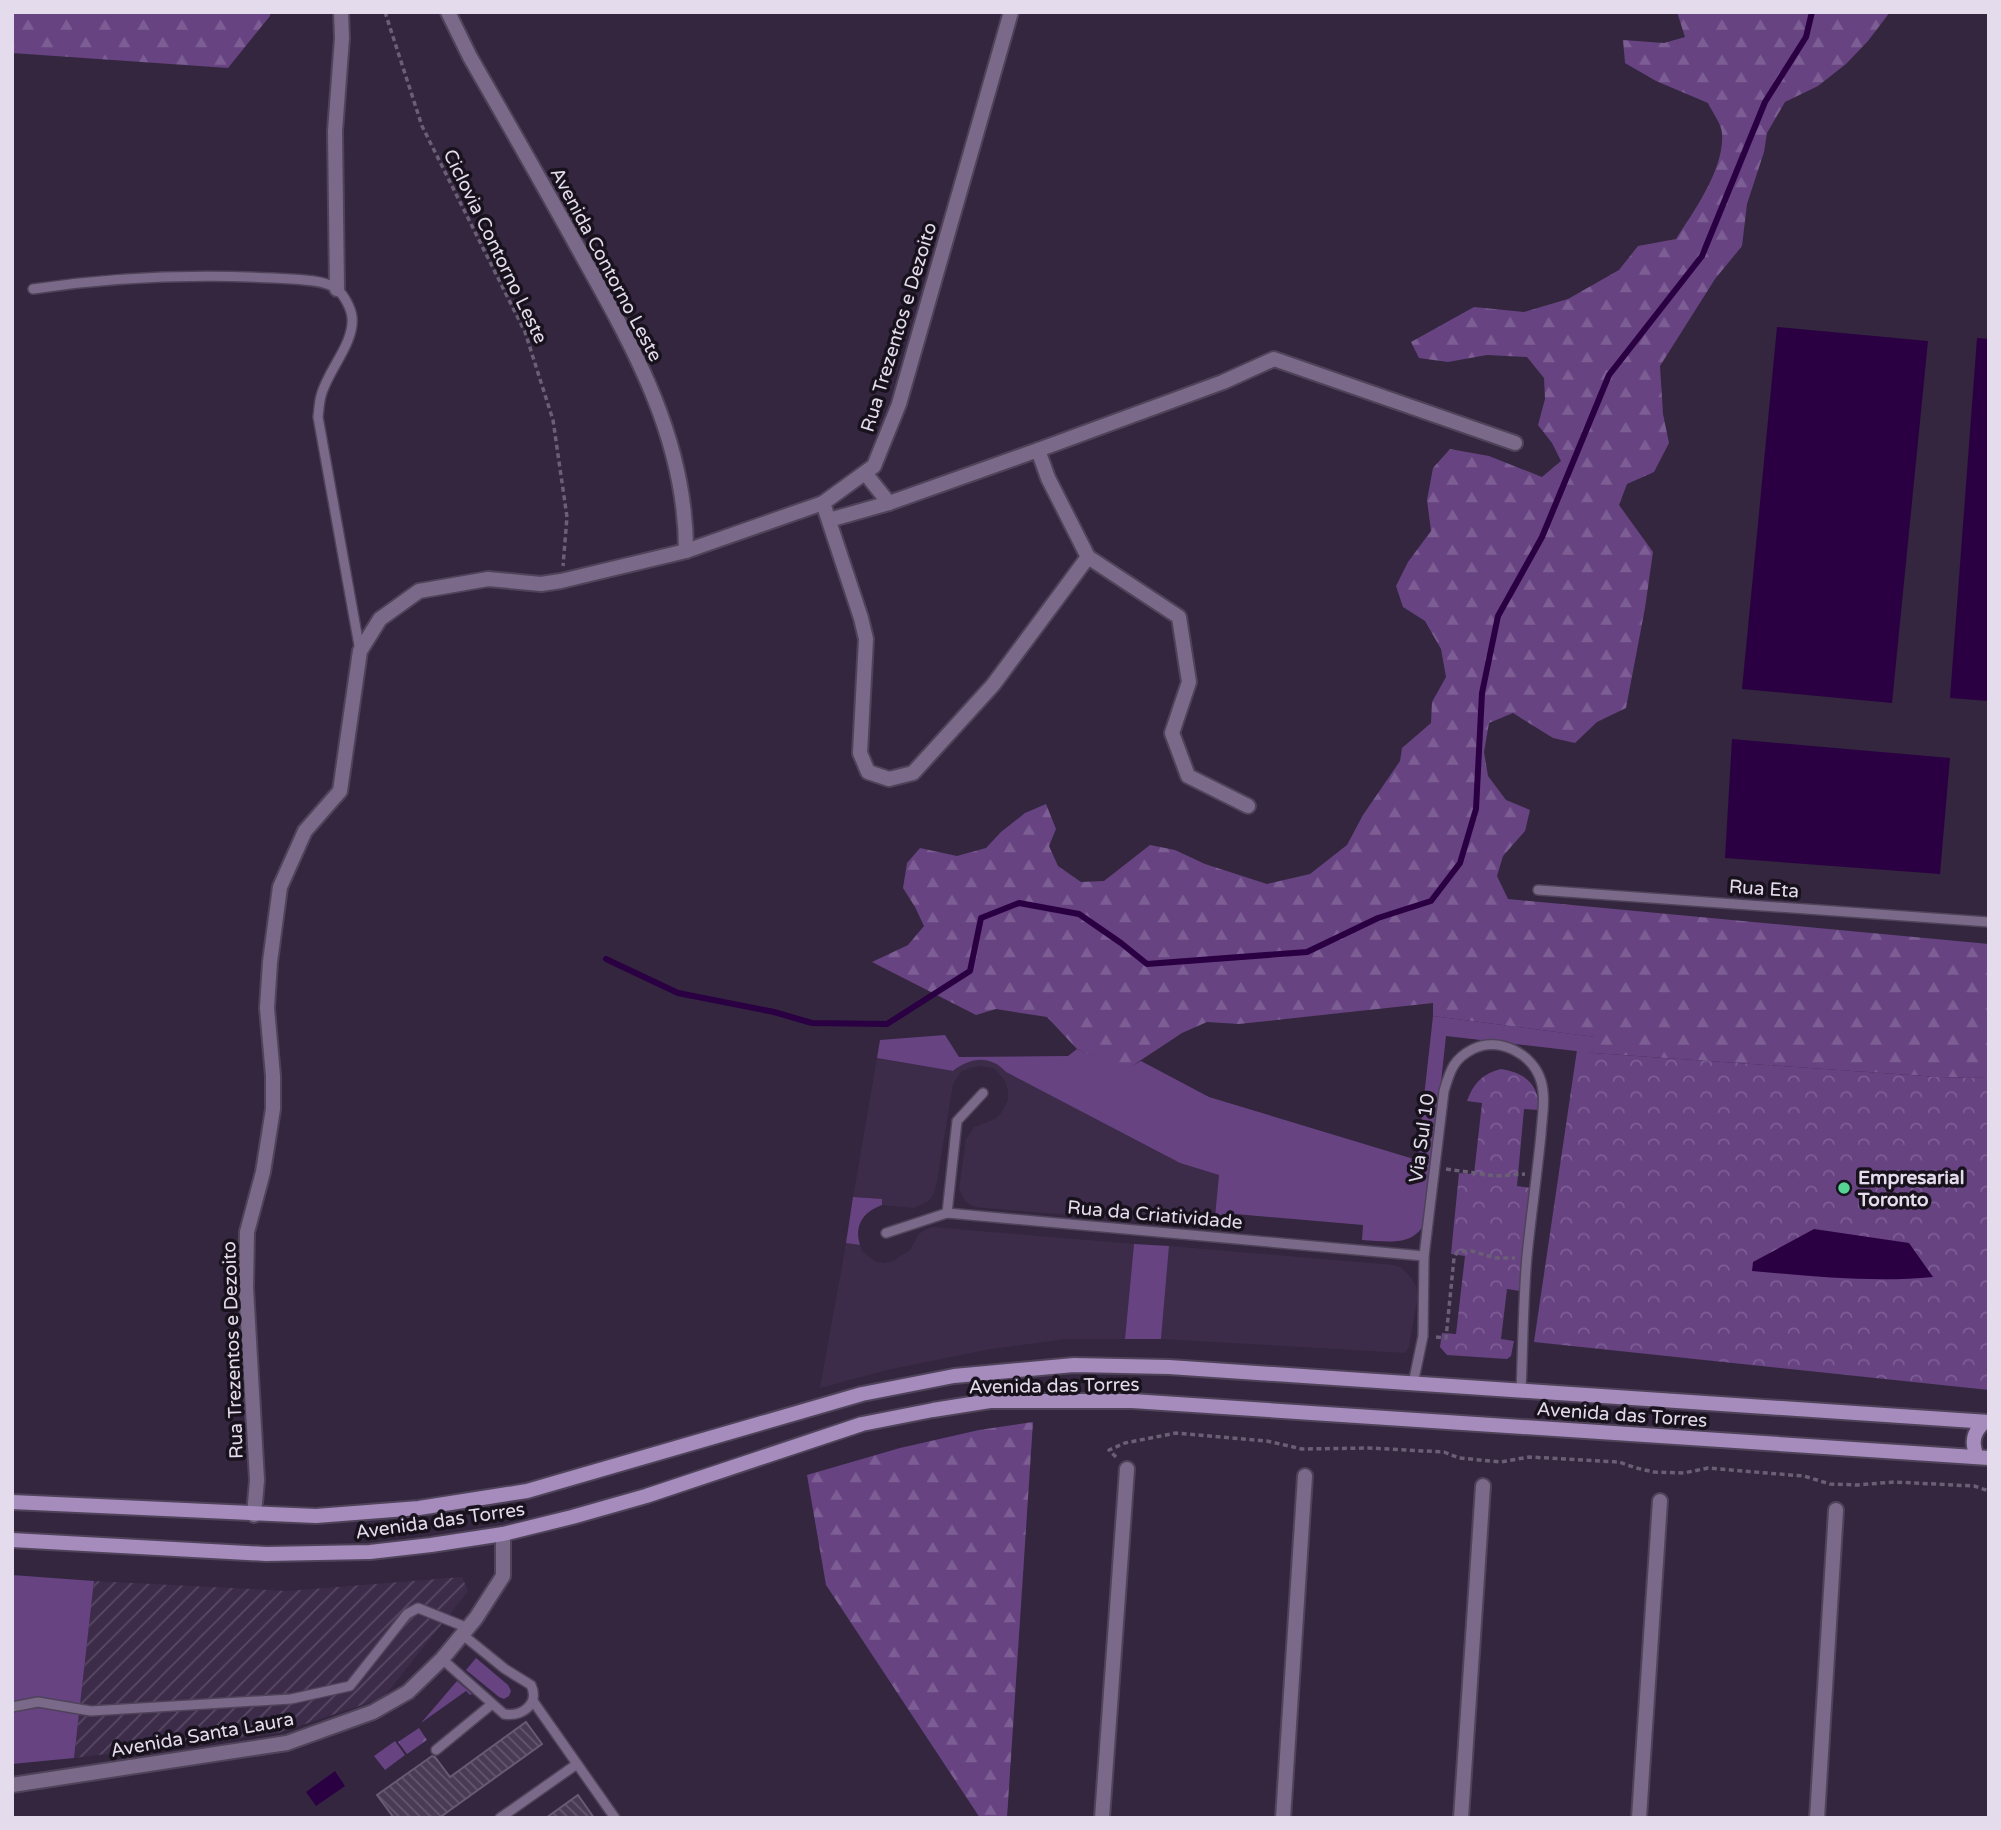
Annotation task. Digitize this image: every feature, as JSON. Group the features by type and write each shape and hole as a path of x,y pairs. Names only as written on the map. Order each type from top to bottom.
{"main road":[{"name":"Avenida das Torres","path":"12,1502 316,1516 419,1508 527,1491 862,1394 954,1376 1074,1365 1156,1366 1986,1422"},
{"name":"Avenida das Torres","path":"12,1540 265,1554 317,1554 370,1552 503,1534 646,1496 862,1424 990,1401 1132,1401 1983,1457"},
{"path":"1983,1457 1973,1440 1977,1429 1986,1422"}],"street":[{"path":"337,289 335,131 342,38 341,12"},
{"name":"Avenida Contorno Leste","path":"448,12 470,57 630,341 654,395 674,452 682,495 686,551"},
{"name":"Rua Trezentos e Dezoito","path":"254,1515 257,1480 246,1288 247,1232 263,1172 273,1109 268,1008 270,962 280,887 305,831 340,791 360,651 380,619 419,591 488,579 541,584 686,551 823,503 874,466 899,404 1011,12"},
{"path":"829,520 889,503 1038,450 1223,382 1274,359 1515,443"},
{"path":"1038,450 1048,478 1087,557 1179,617 1189,682 1172,733 1188,776 1248,806"},
{"path":"865,472 889,503"},
{"path":"823,503 866,639 860,753 868,772 889,779 913,773 993,685 1087,557"},
{"path":"1102,1818 1127,1469"},
{"path":"1283,1818 1305,1476"},
{"path":"1461,1818 1483,1486"},
{"path":"1639,1818 1660,1500"},
{"path":"1817,1818 1836,1510"},
{"name":"Avenida Santa Laura","path":"12,1785 287,1743 373,1712 408,1692 477,1619 503,1576 503,1534"}],"lane":[{"path":"33,289 79,282 192,275 296,279 337,289 349,306 351,331 321,394 318,417 360,651"},
{"name":"Rua Eta","path":"1538,890 1989,922"},
{"name":"Via Sul 10","path":"1413,1384 1423,1336 1424,1256 1444,1091 1450,1073 1460,1057 1477,1047 1496,1044 1512,1048 1535,1067 1544,1094 1527,1258 1521,1390"},
{"path":"947,1213 957,1121 983,1093"},
{"name":"Rua da Criatividade","path":"887,1233 947,1213 1424,1256"},
{"path":"12,1707 38,1702 90,1711 291,1699 349,1686 407,1614 418,1608 465,1632 505,1669 531,1685 534,1690 533,1701 522,1712 515,1715 504,1714 442,1659"},
{"path":"533,1701 615,1818"},
{"path":"436,1750 492,1704"},
{"path":"500,1818 577,1764"}],"path":[{"name":"Ciclovia Contorno Leste","path":"385,12 422,125 525,332 553,420 567,517 561,581"},
{"path":"1434,1168 1496,1176 1538,1172"},
{"path":"1423,1336 1446,1338 1454,1258 1457,1252 1472,1251 1495,1258 1527,1258"},
{"path":"1127,1469 1109,1450 1125,1443 1176,1433 1267,1441 1302,1449 1369,1448 1444,1452 1459,1458 1501,1462 1529,1457 1619,1462 1654,1472 1684,1473 1708,1468 1804,1476 1830,1484 1894,1482 1974,1486 1989,1491"}],"shaded area":[{"path":"1777,327 1928,341 1892,703 1742,689"},
{"path":"1977,338 1989,339 1989,701 1950,698"},
{"path":"1732,739 1950,758 1940,874 1725,858"},
{"path":"877,1058 953,1071 973,1060 989,1060 1006,1072 1180,1163 1219,1175 1214,1227 974,1207 965,1201 959,1189 966,1139 974,1127 995,1119 1008,1100 1005,1081 994,1068 979,1066 961,1072 953,1084 937,1182 929,1201 914,1208 882,1205 881,1199 853,1197"},
{"path":"933,1227 1134,1244 1125,1339 1067,1339 991,1349 887,1370 820,1388 846,1243 860,1245 862,1251 875,1261 884,1263 893,1261 910,1250 919,1234"},
{"path":"1814,1229 1909,1243 1933,1277 1865,1279 1752,1271 1753,1262"},
{"path":"1169,1246 1401,1267 1412,1279 1418,1296 1409,1347 1405,1353 1161,1339"},
{"path":"462,1577 468,1591 383,1698 278,1733 74,1758 94,1581 288,1591"},
{"path":"335,1771 345,1786 316,1806 306,1792"}],"green space":[{"path":"12,12 270,12 270,16 228,68 12,53"},
{"path":"1677,12 1890,12 1846,64 1818,86 1785,102 1767,133 1764,152 1747,204 1742,246 1715,279 1660,366 1663,414 1669,443 1654,472 1627,484 1619,505 1653,552 1626,708 1597,722 1575,743 1553,738 1513,713 1489,723 1484,752 1488,776 1506,800 1530,810 1525,831 1503,856 1497,876 1508,899 1989,944 1989,1078 1939,1077 1593,1053 1595,1037 1433,1016 1433,1003 1239,1024 1207,1022 1182,1033 1126,1070 1077,1049 1047,1017 996,1009 976,1015 872,962 908,945 924,926 903,888 907,863 920,848 957,856 986,848 1025,813 1046,804 1056,829 1049,846 1058,866 1081,882 1104,881 1150,845 1175,850 1205,864 1267,884 1310,874 1347,845 1363,815 1400,761 1402,748 1431,723 1432,702 1446,677 1441,649 1425,621 1403,607 1396,586 1408,562 1431,531 1427,500 1433,468 1450,449 1489,456 1542,477 1561,461 1552,443 1538,425 1545,399 1544,378 1527,357 1487,355 1448,362 1419,358 1411,342 1474,307 1524,312 1568,299 1619,270 1638,246 1676,239 1714,175 1722,146 1721,129 1708,103 1656,81 1625,63 1623,40 1664,43 1685,37"},
{"path":"1433,1016 1596,1037 1593,1053 1446,1036 1426,1221 1414,1235 1390,1242 1362,1240 1363,1225 1235,1214 1233,1229 1214,1227 1219,1175 1180,1163 993,1063 973,1061 953,1071 877,1058 880,1040 945,1035 959,1057 1068,1056 1077,1049 1126,1069 1141,1061 1209,1097 1417,1160"},
{"path":"1577,1050 1939,1077 1989,1078 1989,1390 1534,1342"},
{"path":"1501,1069 1517,1073 1529,1081 1536,1093 1539,1110 1524,1109 1517,1186 1531,1188 1520,1291 1507,1289 1501,1339 1514,1341 1511,1356 1507,1359 1447,1355 1440,1347 1442,1333 1456,1334 1465,1256 1451,1254 1459,1173 1474,1174 1482,1103 1467,1101 1480,1080"},
{"path":"853,1197 882,1199 882,1205 865,1215 859,1225 860,1245 846,1243"},
{"path":"1134,1244 1169,1246 1161,1339 1125,1339"},
{"path":"1033,1422 1007,1818 980,1818 826,1585 807,1475 900,1448 979,1430"},
{"path":"12,1575 94,1581 74,1758 12,1764"},
{"path":"476,1658 508,1685 511,1691 509,1696 504,1699 499,1697 466,1670"},
{"path":"457,1681 472,1694 466,1691 421,1723"},
{"path":"419,1728 427,1740 407,1754 398,1742"},
{"path":"395,1741 405,1755 385,1770 374,1756"}],"building":[{"path":"526,1722 542,1744 439,1818 394,1818 377,1795 432,1756 450,1777"},
{"path":"578,1795 594,1818 546,1818"}],"waterway":[{"path":"606,959 678,993 774,1012 812,1023 887,1024 970,971 981,918 1019,903 1079,914 1147,964 1307,952 1378,918 1431,901 1460,863 1476,809 1482,693 1498,616 1542,537 1609,375 1702,256 1765,102 1806,37 1812,12"}],"place":[{"name":"Empresarial Toronto","path":"1844,1188"}]}
